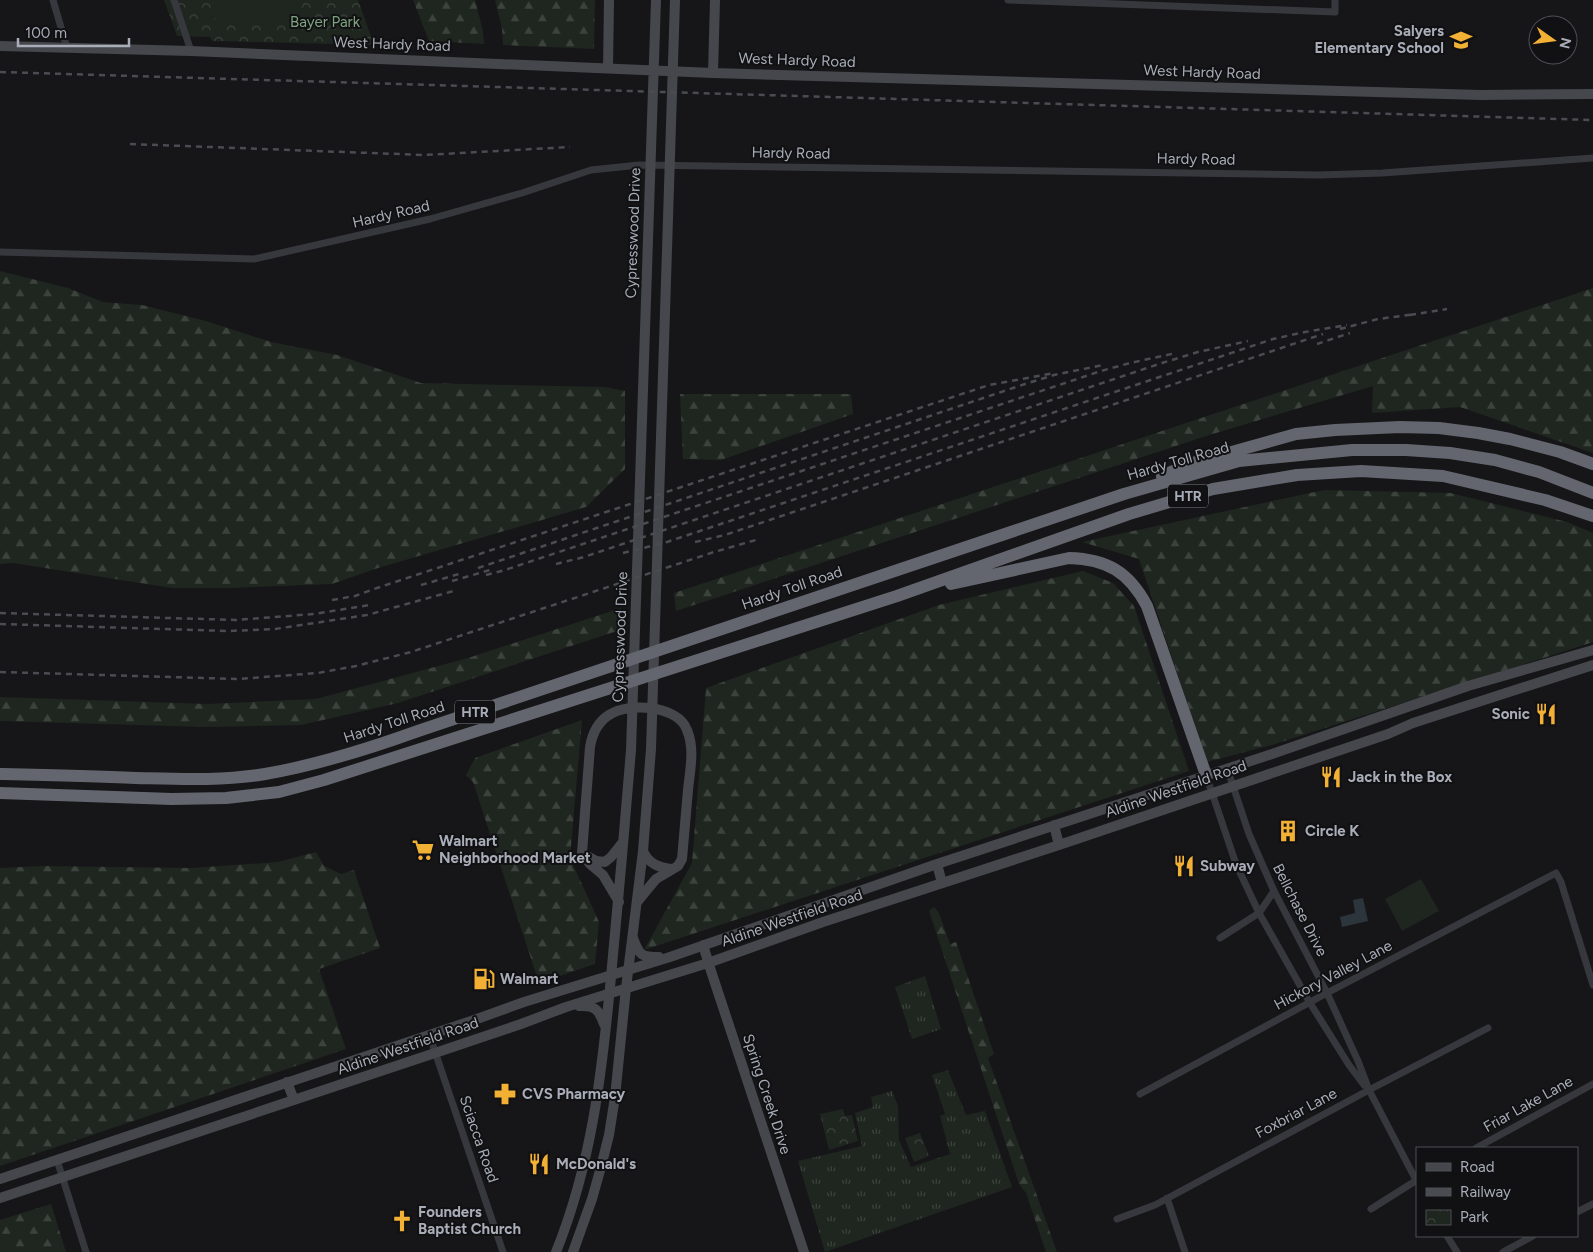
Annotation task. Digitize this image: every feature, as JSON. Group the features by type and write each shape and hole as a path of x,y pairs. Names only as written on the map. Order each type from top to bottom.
{"highway":[{"path":"1124,494 1189,464 1296,434 1335,430 1400,427 1439,428 1478,433 1552,450 1593,464"},
{"name":"Hardy Toll Road","path":"0,774 174,779 237,777 302,767 364,751 418,731 1124,494 1238,460 1352,450 1406,450 1450,453 1496,460 1539,472 1593,493"},
{"name":"HTR","path":"0,793 172,799 226,798 279,792 366,768 897,596 1129,514 1213,489 1296,475 1361,471 1443,476 1545,500 1593,516"},
{"path":"897,596 1069,558 1085,558 1117,570 1134,584 1147,606 1206,775"}],"main road":[{"path":"608,68 609,0"},
{"name":"Cypresswood Drive","path":"556,1252 571,1210 585,1161 595,1113 624,841 631,750 656,0"},
{"path":"573,1252 592,1200 609,1135 643,851 651,749 675,0"},
{"path":"713,73 715,0"},
{"name":"West Hardy Road","path":"0,46 191,50 713,73 1481,95 1593,94"},
{"name":"Aldine Westfield Road","path":"0,1178 524,1002 670,957 819,904 1468,686 1593,650"},
{"name":"Aldine Westfield Road","path":"0,1198 521,1024 566,1007 708,963 823,922 1388,734 1413,723 1593,665"},
{"path":"1529,669 1534,684"},
{"path":"619,902 603,875 590,864 582,853 590,747 595,731 607,716 617,711 640,708 660,709 678,719 686,727 692,750 682,859 678,866 656,880 637,902"},
{"path":"1407,708 1413,723"},
{"path":"1054,825 1059,844"},
{"path":"582,853 596,861 604,862 611,857 624,841"},
{"path":"643,851 646,858 654,865 671,870"},
{"path":"937,864 942,883"},
{"path":"819,904 823,922"},
{"path":"632,937 636,949 646,957 670,957"},
{"name":"Spring Creek Drive","path":"704,945 708,963 804,1252"},
{"path":"566,1007 588,1006 597,1010 605,1028"},
{"path":"287,1082 294,1100"},
{"path":"585,1161 602,1165"}],"street":[{"path":"53,0 66,48"},
{"path":"174,0 191,50"},
{"path":"1008,0 1335,12 1336,0"},
{"name":"Hardy Road","path":"0,252 254,259 430,219 522,193 592,170 639,165 1319,175 1382,173 1593,158"},
{"name":"Bellchase Drive","path":"1227,768 1249,834 1274,891 1327,993 1369,1090 1416,1181"},
{"name":"Bellchase Drive","path":"1206,775 1236,864 1259,913 1310,1003 1349,1065 1369,1090"},
{"name":"Hickory Valley Lane","path":"1140,1094 1556,873 1561,882 1593,985"},
{"path":"1220,938 1259,913 1274,891"},
{"name":"Foxbriar Lane","path":"1117,1220 1167,1198 1488,1028"},
{"name":"Sciacca Road","path":"429,1034 503,1252"},
{"name":"Friar Lake Lane","path":"1478,1147 1593,1084"},
{"path":"57,1160 86,1252"},
{"path":"1371,1209 1416,1181"},
{"path":"1167,1198 1185,1252"},
{"path":"1578,1212 1593,1204"},
{"path":"1448,1237 1457,1252"},
{"path":"1503,1252 1531,1237"}],"green space":[{"name":"Bayer Park","path":"164,0 358,0 374,45 212,41 210,37 177,36"},
{"path":"216,0 300,0 291,10 280,17 258,25 246,26 221,21 209,15"},
{"path":"413,0 475,0 483,31 484,44 429,41"},
{"path":"495,0 595,0 594,49 503,45 502,28"},
{"path":"0,271 68,288 103,302 142,305 206,321 271,342 337,355 421,383 605,387 625,391 625,469 586,507 378,568 332,584 172,588 13,563 0,564"},
{"path":"1593,288 1593,453 1460,407 1372,413 1373,386 1206,436 676,611 674,593"},
{"path":"680,394 851,394 853,414 721,460 683,459"},
{"path":"1324,490 1451,493 1567,522 1593,533 1593,642 1272,745 1207,762 1139,559 1082,542"},
{"path":"1083,571 1113,583 1134,606 1189,771 644,950 692,863 706,688 939,605"},
{"path":"621,608 620,630 398,703 301,725 206,727 0,721 0,697 208,704 316,699 468,658"},
{"path":"582,720 570,858 599,922 595,964 539,983 473,782 466,775 475,758"},
{"path":"316,852 324,866 341,874 354,870 380,948 319,969 346,1049 0,1166 0,868 41,866 191,868 278,862"},
{"path":"1421,879 1439,911 1402,931 1385,899"},
{"path":"934,907 939,913 950,944 956,942 994,1054 988,1058 1057,1252 1046,1252 1026,1193 1019,1184 929,911"},
{"path":"925,976 941,1029 912,1039 895,987"},
{"path":"948,1070 966,1115 985,1111 1012,1187 825,1252 798,1161 862,1146 855,1113 873,1107 871,1097 892,1091 898,1106 899,1140 911,1167 950,1154 940,1116 945,1114 932,1075"},
{"path":"843,1109 845,1116 852,1115 858,1141 829,1150 820,1114"},
{"path":"920,1133 929,1156 914,1162 905,1138"},
{"path":"51,1204 66,1252 0,1252 0,1220"}],"shaded area":[{"path":"1363,898 1368,921 1342,927 1340,917 1355,913 1353,900"}],"railway":[{"path":"0,72 1593,120"},
{"path":"130,144 424,155 570,147"},
{"path":"1410,315 1447,309"},
{"path":"1340,329 1378,319 1416,314"},
{"path":"623,553 667,542 1273,339 1347,325"},
{"path":"1317,344 1350,333"},
{"path":"695,542 725,535 1323,334"},
{"path":"556,564 584,557 1162,363 1198,352 1248,341"},
{"path":"486,575 1101,371 1176,353"},
{"path":"478,568 1025,384 1054,375 1103,365"},
{"path":"332,600 355,596 989,385 1054,373"},
{"path":"0,672 238,679 318,673 356,666 411,652 714,552 756,540"},
{"path":"452,581 490,570"},
{"path":"421,585 459,574"},
{"path":"0,624 228,631 275,629 367,615 457,590"},
{"path":"0,613 236,620 314,614 370,605"}],"place":[{"name":"Salyers Elementary School","path":"1461,40"},
{"name":"Sonic","path":"1546,714"},
{"name":"Jack in the Box","path":"1331,777"},
{"name":"Circle K","path":"1288,831"},
{"name":"Walmart Neighborhood Market","path":"423,850"},
{"name":"Subway","path":"1184,866"},
{"name":"Walmart","path":"484,979"},
{"name":"CVS Pharmacy","path":"505,1094"},
{"name":"McDonald's","path":"539,1164"},
{"name":"Founders Baptist Church","path":"402,1221"}]}
